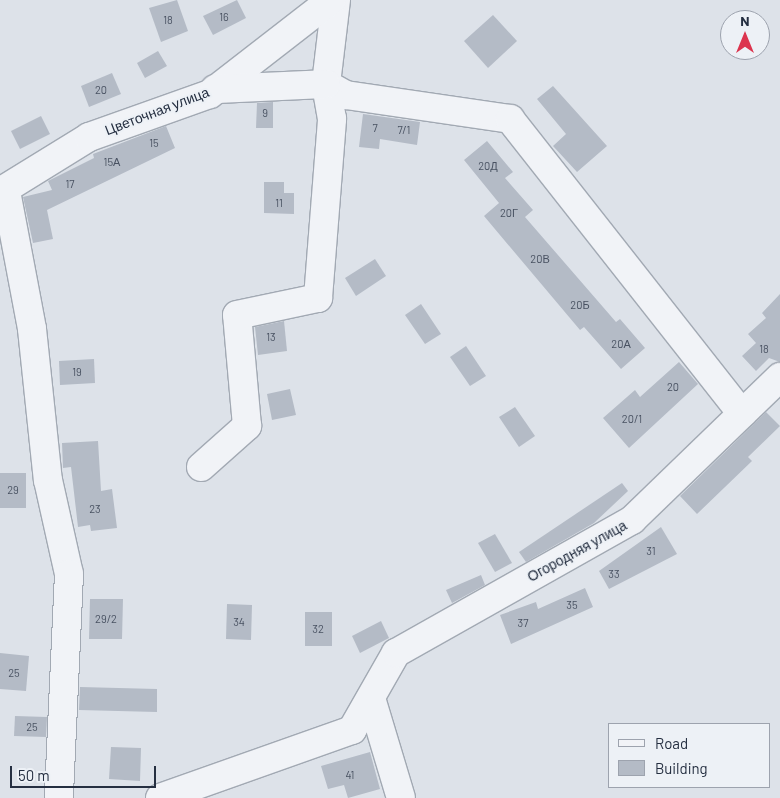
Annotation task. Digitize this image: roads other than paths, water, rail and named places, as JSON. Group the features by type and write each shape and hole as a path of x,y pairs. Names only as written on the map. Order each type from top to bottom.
{"street":[{"name":"Цветочная улица","path":"3,192 89,137 215,89 331,0"},
{"path":"200,467 247,426 237,314 318,298 332,119 326,84 336,0"},
{"path":"215,89 326,84 346,95 510,119 742,414"},
{"path":"3,192 32,329 48,480 69,574 59,798"},
{"name":"Огородняя улица","path":"371,698 396,653 632,520 780,377"},
{"path":"160,798 352,730 371,698"},
{"path":"371,698 401,798"}]}
